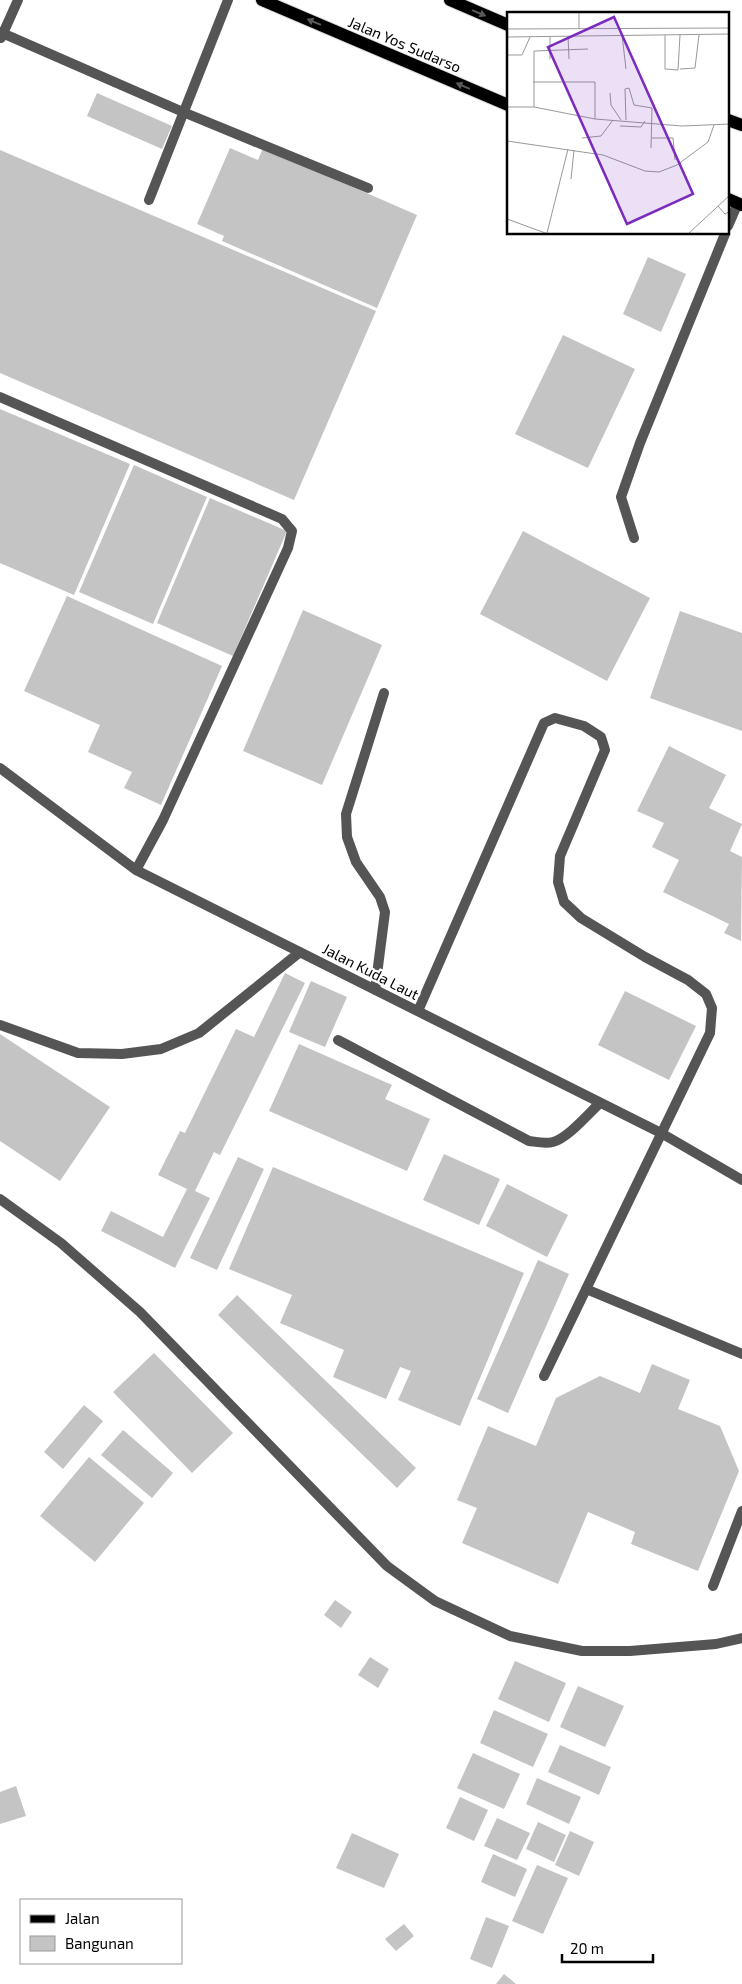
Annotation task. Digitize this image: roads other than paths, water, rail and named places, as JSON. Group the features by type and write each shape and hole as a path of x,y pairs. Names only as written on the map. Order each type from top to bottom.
{"main road":[{"name":"Jalan Yos Sudarso","path":"262,0 507,105"},
{"path":"450,0 507,25"},
{"path":"730,121 742,126"}],"lane":[{"path":"18,0 1,35 368,188"},
{"path":"149,200 228,0"},
{"path":"730,220 736,203"},
{"path":"634,538 621,497 640,443 725,235"},
{"path":"0,397 282,519 292,531 288,548 163,820 136,870"},
{"path":"375,990 385,912 380,897 356,862 347,837 346,814 384,694"},
{"path":"418,1011 544,723 555,718 584,726 601,737 606,750 560,856 558,882 564,902 581,918 645,957 688,980 706,994 712,1008 710,1033 544,1376"},
{"name":"Jalan Kuda Laut","path":"0,768 136,870 661,1133 742,1180"},
{"path":"0,1025 78,1053 122,1054 161,1049 199,1033 300,952"},
{"path":"338,1040 529,1141 544,1143 554,1142 563,1138 600,1103"},
{"path":"0,1200 61,1243 140,1312 387,1566 435,1601 510,1636 582,1651 630,1651 716,1644 742,1638"},
{"path":"586,1289 742,1354"},
{"path":"713,1586 742,1511"}]}
